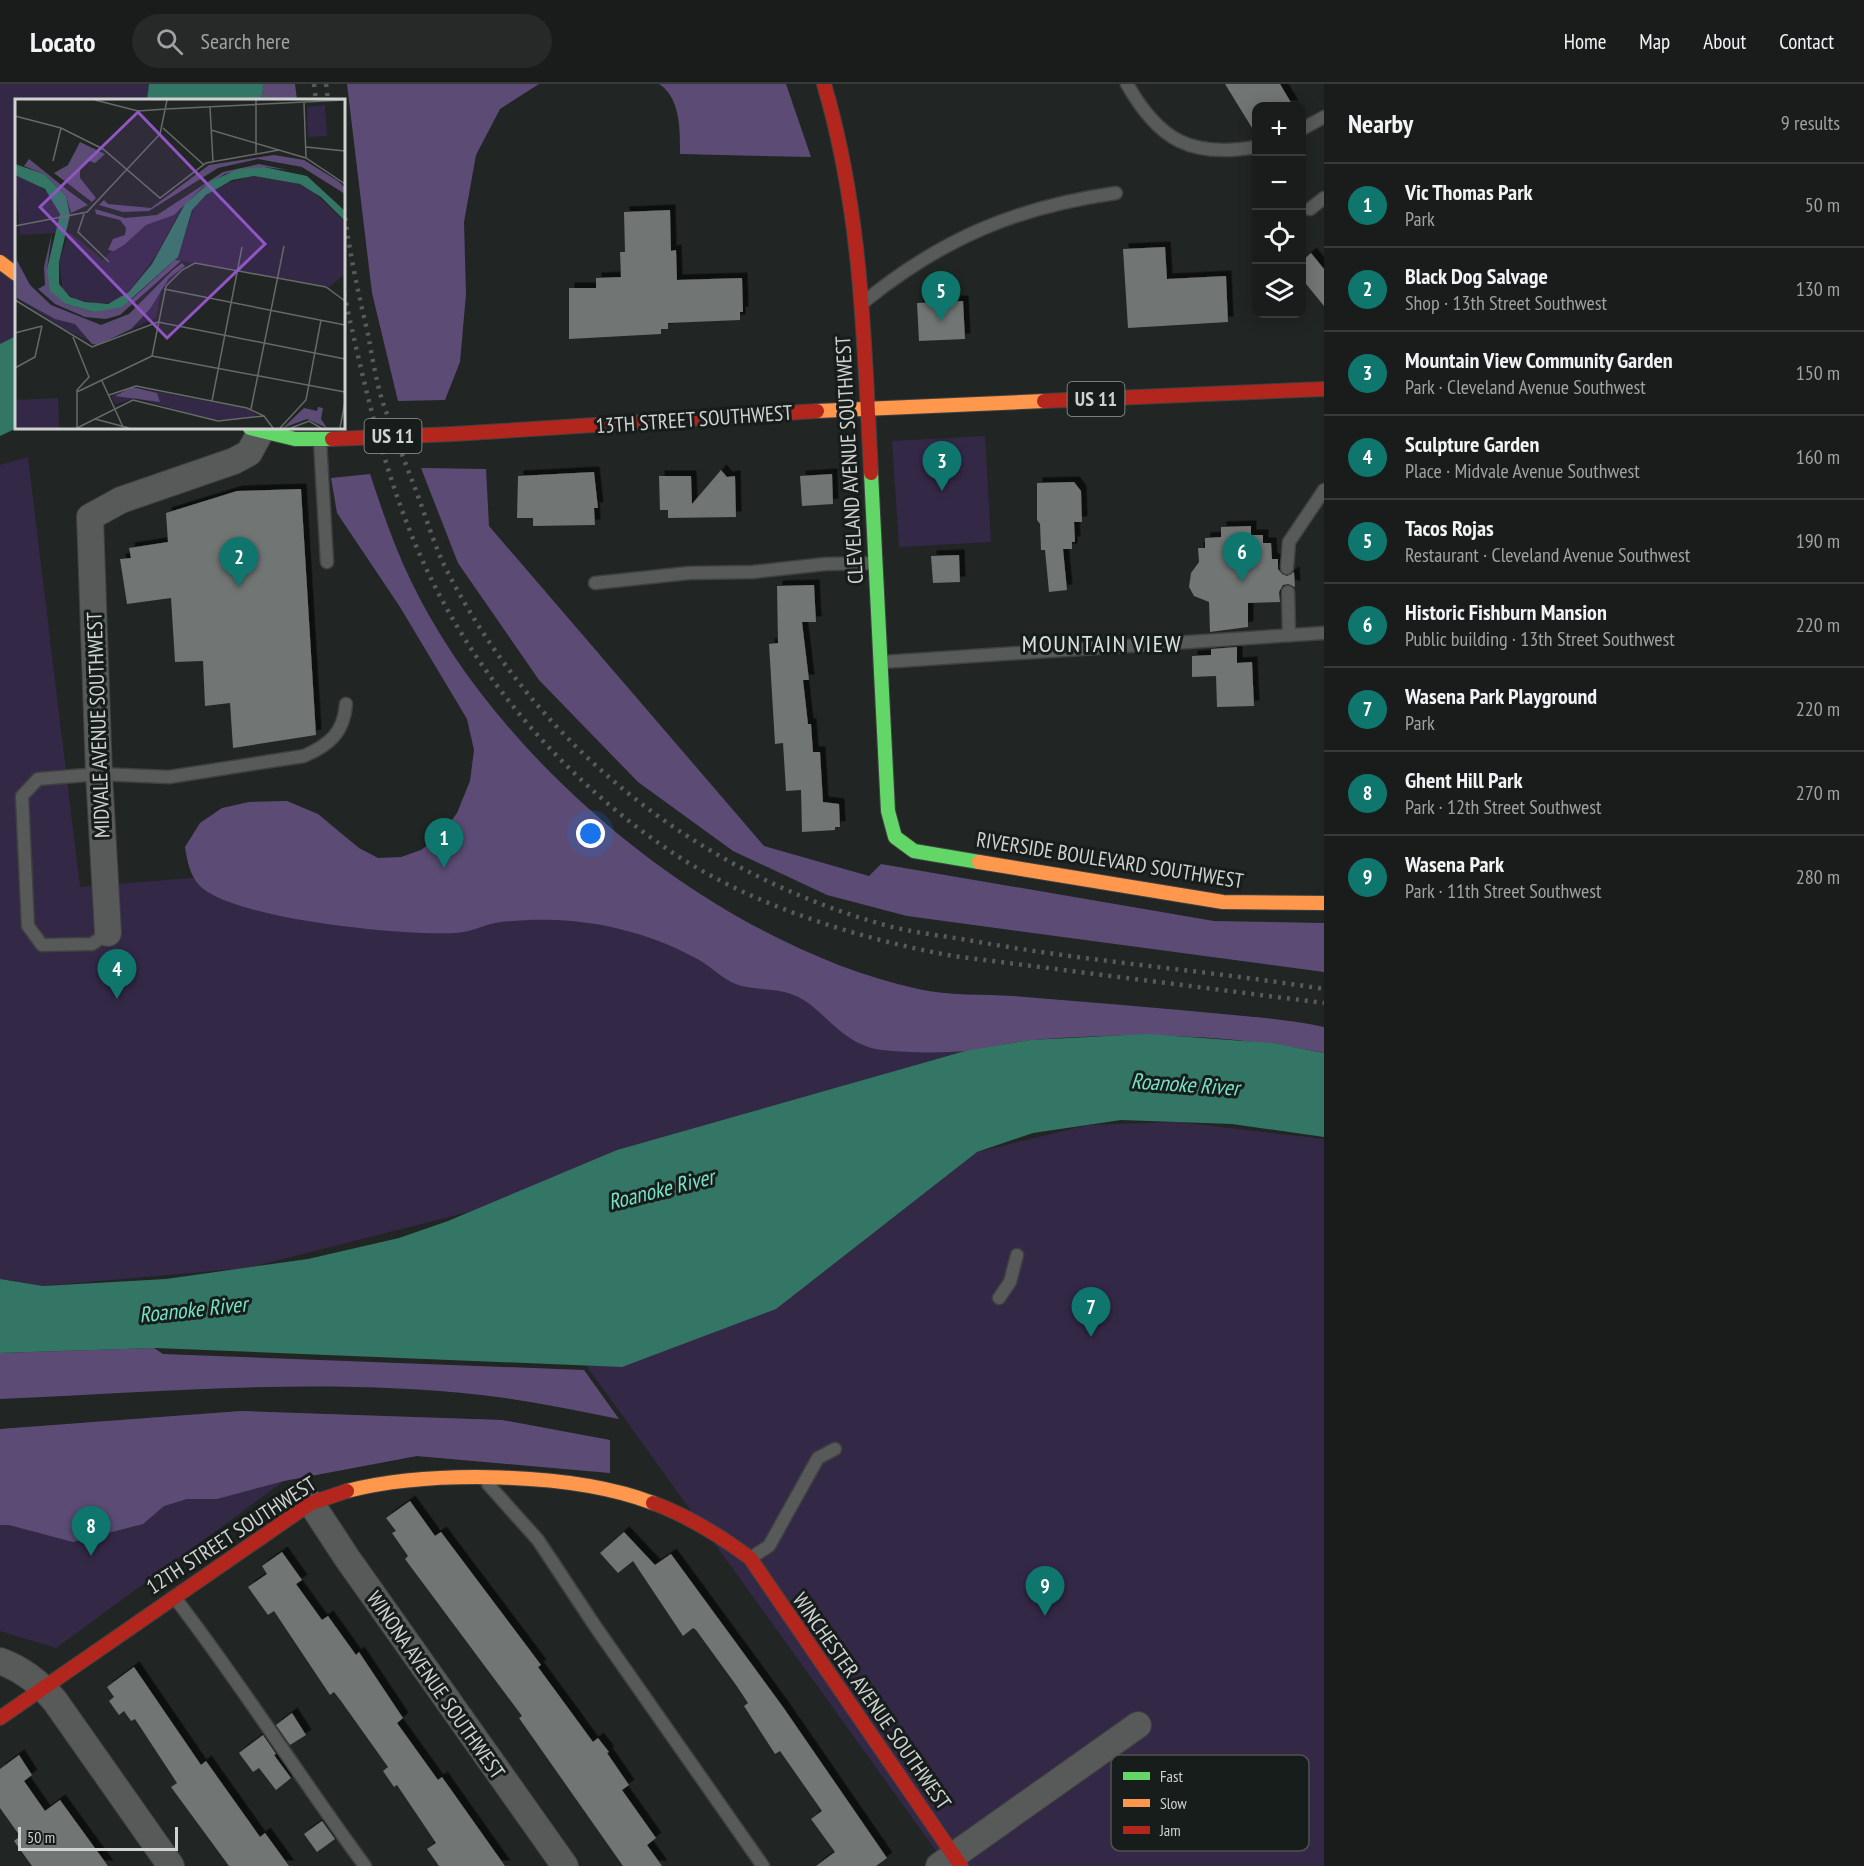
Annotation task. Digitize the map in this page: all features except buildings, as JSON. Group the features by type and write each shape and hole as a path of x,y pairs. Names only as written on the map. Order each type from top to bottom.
{"street":[{"name":"CLEVELAND AVENUE SOUTHWEST","path":"824,84 850,180 855,209 888,811 895,837"},
{"path":"0,262 15,273"},
{"name":"13TH STREET SOUTHWEST","path":"90,517 121,500 234,461 249,453 255,429 295,439 326,440 867,408 1324,389"},
{"name":"MIDVALE AVENUE SOUTHWEST","path":"90,517 99,774 108,933"},
{"name":"RIVERSIDE BOULEVARD SOUTHWEST","path":"895,837 914,851 1223,902 1324,903"},
{"name":"12TH STREET SOUTHWEST","path":"0,1718 43,1686 311,1503 339,1490 364,1485 481,1476 565,1480 624,1494 676,1510 706,1525 750,1558"},
{"name":"WINONA AVENUE SOUTHWEST","path":"311,1503 346,1558 565,1866"},
{"name":"WINCHESTER AVENUE SOUTHWEST","path":"750,1558 951,1863"},
{"path":"0,1661 13,1666 43,1686 171,1866"},
{"path":"951,1863 1138,1725"}],"lane":[{"path":"1127,84 1146,115 1162,131 1180,142 1201,150 1227,152 1252,148"},
{"path":"1306,127 1324,117"},
{"path":"862,304 918,262 980,228 1024,211 1070,199 1116,193"},
{"path":"1310,208 1324,198"},
{"path":"326,440 327,562"},
{"path":"1287,568 1288,542 1324,490"},
{"path":"596,583 689,573 753,572 825,564 875,563"},
{"path":"1288,592 1289,635"},
{"path":"881,663 1324,633"},
{"path":"108,933 92,944 42,945 28,926 22,796 29,786 38,779 99,774 170,777 304,756 319,750 340,731 346,704"},
{"path":"999,1298 1010,1282 1017,1255"},
{"path":"750,1558 769,1545 818,1458 835,1449"},
{"path":"481,1476 538,1540 595,1626 763,1866"},
{"path":"174,1597 216,1650 319,1804 365,1866"}],"shaded area":[{"path":"0,84 149,84 147,99 15,99 15,336 0,344"},
{"path":"264,84 295,84 297,99 261,99"},
{"path":"347,84 539,84 500,109 476,155 464,222 466,294 460,362 445,400 398,401 372,293"},
{"path":"659,84 786,84 811,157 680,154 679,125 675,106 672,98"},
{"path":"985,436 991,542 899,547 892,441"},
{"path":"28,457 80,887 540,850 666,913 965,1051 617,1150 481,1209 247,1268 43,1286 0,1279 0,465"},
{"path":"421,468 486,469 489,526 764,846 869,876 881,864 1214,921 1324,923 1324,972 907,916 827,895 733,851 638,782 539,680 458,563"},
{"path":"370,474 411,581 450,650 499,716 557,779 622,838 693,889 767,933 842,966 918,989 954,994 1014,996 1171,1009 1299,1022 1324,1027 1324,1053 1252,1042 1179,1036 1070,1037 1016,1042 957,1052 882,1050 855,1041 796,996 731,982 705,963 667,944 612,927 575,921 533,920 495,923 459,933 398,932 282,916 218,898 200,886 194,878 185,847 200,823 222,808 249,802 287,801 318,814 359,848 378,858 401,857 421,850 441,835 457,813 470,781 474,750 467,719 400,607 337,513 331,478"},
{"path":"1179,1122 1324,1139 1324,1866 947,1866 586,1365 712,1333 977,1152 1088,1125"},
{"path":"154,1348 163,1354 584,1370 619,1419 499,1397 361,1387 240,1388 0,1399 0,1353"},
{"path":"241,1411 502,1420 610,1440 610,1473 417,1456 284,1481 56,1648 0,1631 0,1429"},
{"path":"241,1411 502,1420 610,1440 610,1473 417,1456 284,1481 217,1499 187,1499 164,1506 143,1524 73,1542 9,1525 0,1525 0,1429"}],"water":[{"path":"149,84 264,84 261,99 147,99"},
{"path":"15,336 15,429 0,436 0,344"},
{"name":"Roanoke River","path":"1147,1034 1272,1043 1324,1053 1324,1137 1232,1124 1121,1120 1033,1133 977,1152 776,1309 622,1367 155,1348 0,1353 0,1279 43,1286 166,1279 308,1259 399,1238 448,1221 617,1150 965,1051 1030,1040"}],"railway":[{"path":"314,84 316,99"},
{"path":"326,84 328,99"},
{"path":"345,217 354,271 381,395 445,567 482,632 526,691 575,746 630,795 689,837 753,874 821,904 892,927 1057,954 1324,989"},
{"path":"345,298 367,394 395,491 420,555 467,642 527,723 561,760 597,795 676,855 740,890 810,919 918,949 953,956 1324,1003"}],"traffic: fast":[{"path":"254,429 295,439 332,439"},
{"path":"871,473 888,811 895,837 914,851 979,862"}],"traffic: slow":[{"path":"0,262 15,273"},
{"path":"817,411 1044,401"},
{"path":"979,862 1223,902 1324,903"},
{"path":"347,1491 419,1480 459,1477 501,1478 583,1485 653,1503"}],"traffic: jam":[{"path":"824,84 837,132 854,229 863,325 871,473"},
{"path":"1044,401 1324,389"},
{"path":"453,434 817,411"},
{"path":"332,439 453,434"},
{"path":"0,1718 311,1503 347,1491"},
{"path":"653,1503 703,1527 750,1558 961,1866"}],"place":[{"name":"Tacos Rojas","path":"941,321"},
{"name":"Mountain View Community Garden","path":"942,491"},
{"name":"Historic Fishburn Mansion","path":"1242,582"},
{"name":"Black Dog Salvage","path":"239,587"},
{"name":"Vic Thomas Park","path":"444,868"},
{"name":"Sculpture Garden","path":"117,999"},
{"name":"Wasena Park Playground","path":"1091,1337"},
{"name":"Ghent Hill Park","path":"91,1556"},
{"name":"Wasena Park","path":"1045,1616"}],"district":[{"name":"MOUNTAIN VIEW","path":"1102,643"}]}
